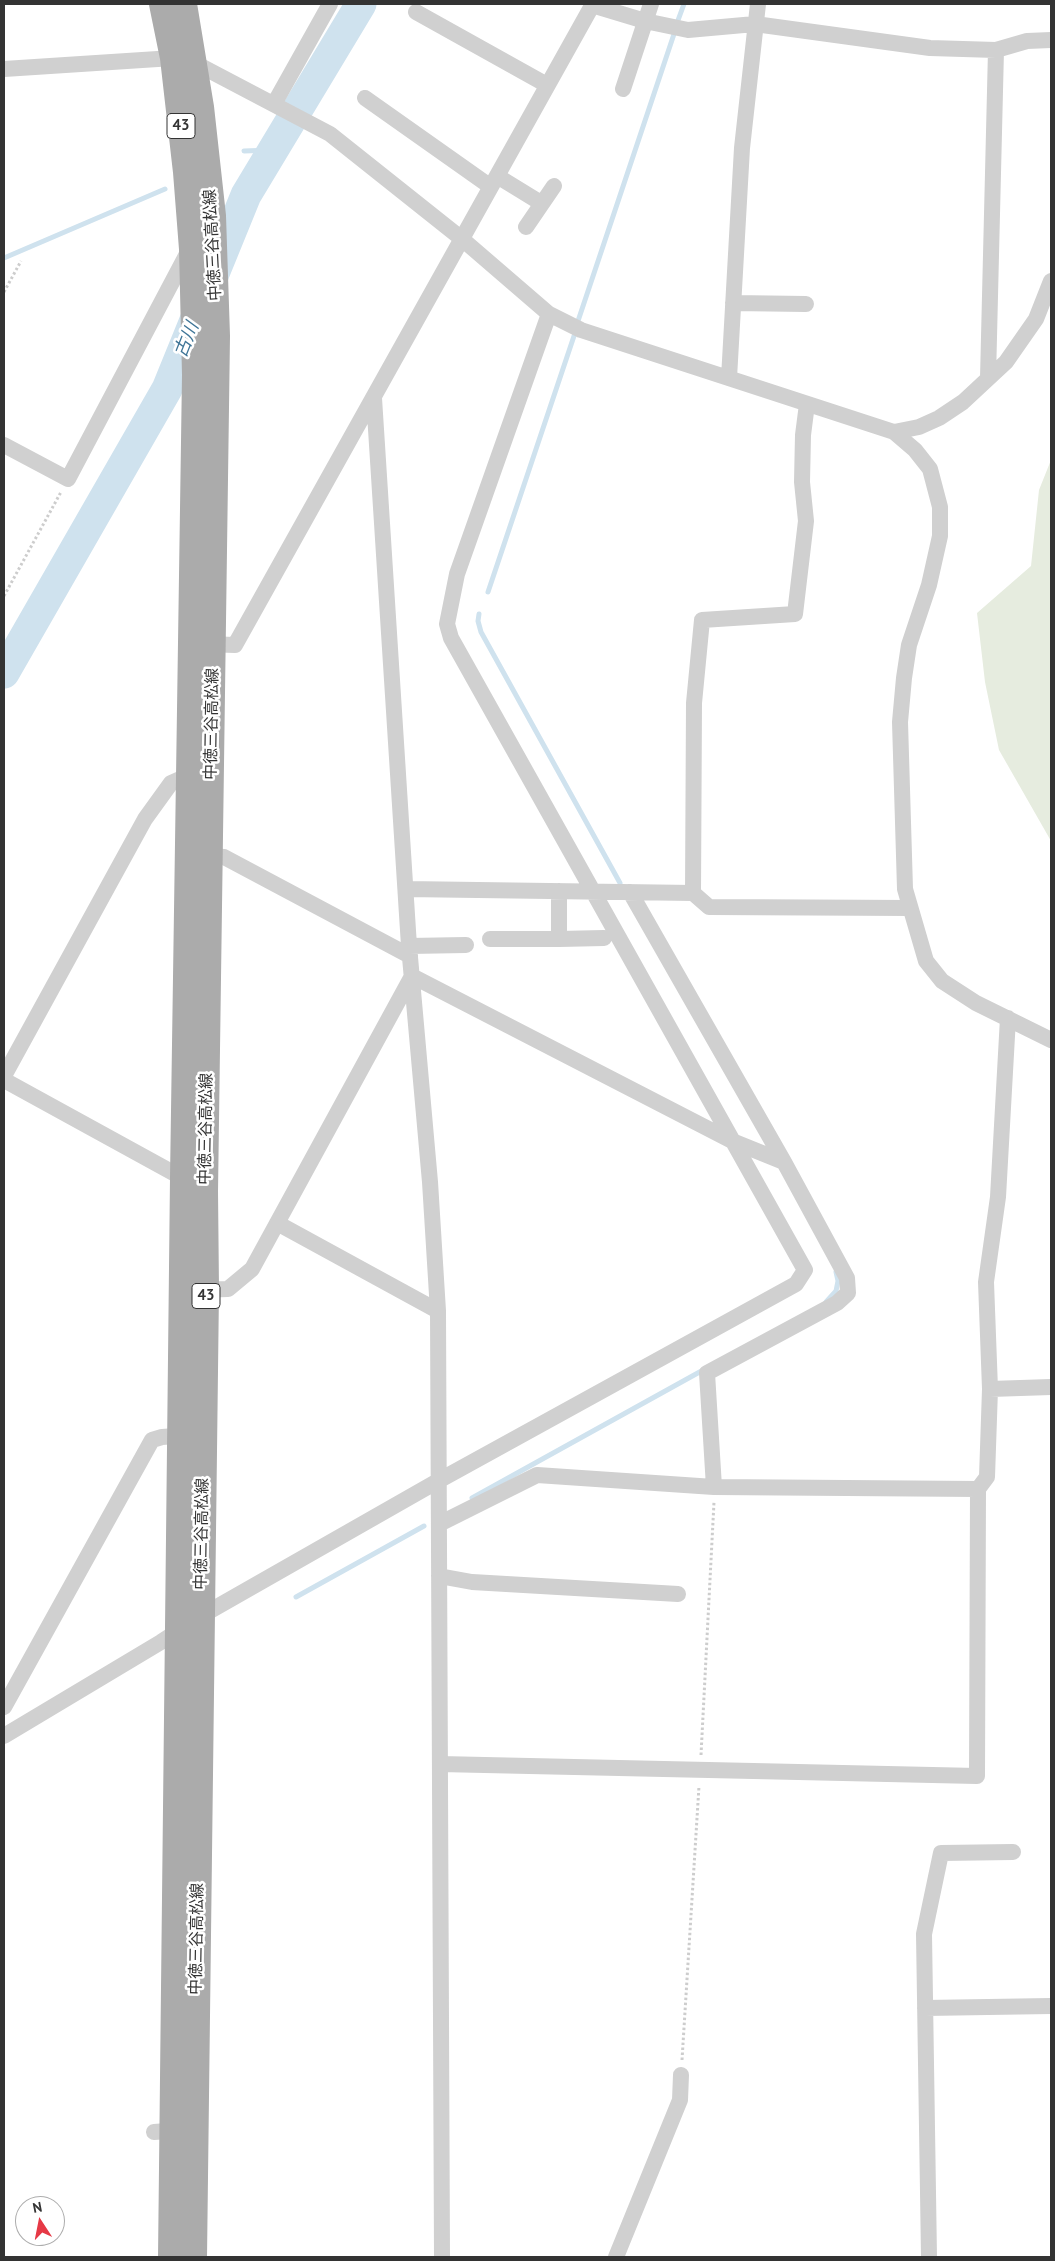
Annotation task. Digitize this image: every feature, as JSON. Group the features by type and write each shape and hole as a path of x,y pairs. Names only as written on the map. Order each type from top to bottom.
{"main road":[{"name":"中徳三谷高松線","path":"162,4 201,107 213,216 217,336 202,644 200,775 183,1178 194,1290"},
{"name":"中徳三谷高松線","path":"184,4 184,60 192,246 202,644"},
{"name":"中徳三谷高松線","path":"171,2257 174,2131 177,1632 192,1435 194,1290 205,1191 210,856 200,775"},
{"name":"中徳三谷高松線","path":"192,1435 201,1616 174,2131 194,2257"}],"street":[{"path":"279,107 330,4"},
{"path":"202,644 235,645 592,4 645,21 688,30 755,24 930,48 996,50 1027,41 1051,40"},
{"path":"624,89 650,4"},
{"path":"729,378 742,148 758,4"},
{"path":"416,12 547,85"},
{"path":"988,378 996,50"},
{"path":"4,69 184,60 330,134 462,239 535,304 549,314 581,330 894,432 914,450 930,469 940,507 940,536 929,585 909,645 900,722 902,854 905,889 926,960 942,981 976,1003 1051,1040"},
{"path":"365,98 494,181 541,203"},
{"path":"526,227 554,186"},
{"path":"4,445 68,479 192,246"},
{"path":"894,432 920,427 939,418 963,402 1006,362 1023,341 1036,319 1051,281"},
{"path":"734,303 806,304"},
{"path":"4,1736 201,1616 438,1481 796,1284 804,1270 451,638 447,624 457,574 549,314"},
{"path":"374,398 410,951 430,1182 438,1311 442,2257"},
{"path":"693,893 694,703 702,620 795,614 806,522 802,482 803,435 807,404"},
{"path":"4,1076 144,819 171,783 200,775"},
{"path":"210,856 224,857 410,951 466,945"},
{"path":"406,889 693,893 709,908 910,908"},
{"path":"559,891 559,939"},
{"path":"630,892 784,1162 847,1278 848,1292 837,1303 707,1373 714,1487"},
{"path":"490,939 604,938"},
{"path":"412,976 732,1141 784,1162"},
{"path":"194,1290 228,1289 252,1270 412,976"},
{"path":"440,1764 977,1776 978,1489 987,1476 990,1388 986,1282 998,1197 1008,1018"},
{"path":"4,1080 205,1191"},
{"path":"277,1223 438,1311"},
{"path":"990,1388 1051,1386"},
{"path":"4,1707 152,1440 162,1437 192,1435"},
{"path":"439,1524 537,1475 714,1487 978,1489"},
{"path":"439,1576 472,1582 678,1594"},
{"path":"929,2257 924,1934 942,1853 1013,1852"},
{"path":"925,2008 1051,2006"},
{"path":"616,2257 680,2100 681,2075"}],"path":[{"path":"4,292 21,261"},
{"path":"4,596 68,479"}],"shaded area":[{"path":"1051,460 1051,841 999,750 985,682 977,613 1031,566 1039,490"}],"waterway":[{"name":"古川","path":"4,673 167,389 246,195 361,4"},
{"path":"677,23 684,4"},
{"path":"578,321 674,34"},
{"path":"244,151 272,150"},
{"path":"4,258 165,189"},
{"path":"488,592 574,336"},
{"path":"479,614 478,621 481,632 620,883"},
{"path":"826,1302 836,1291 838,1281 836,1272"},
{"path":"472,1498 705,1369"},
{"path":"296,1597 424,1526"}]}
